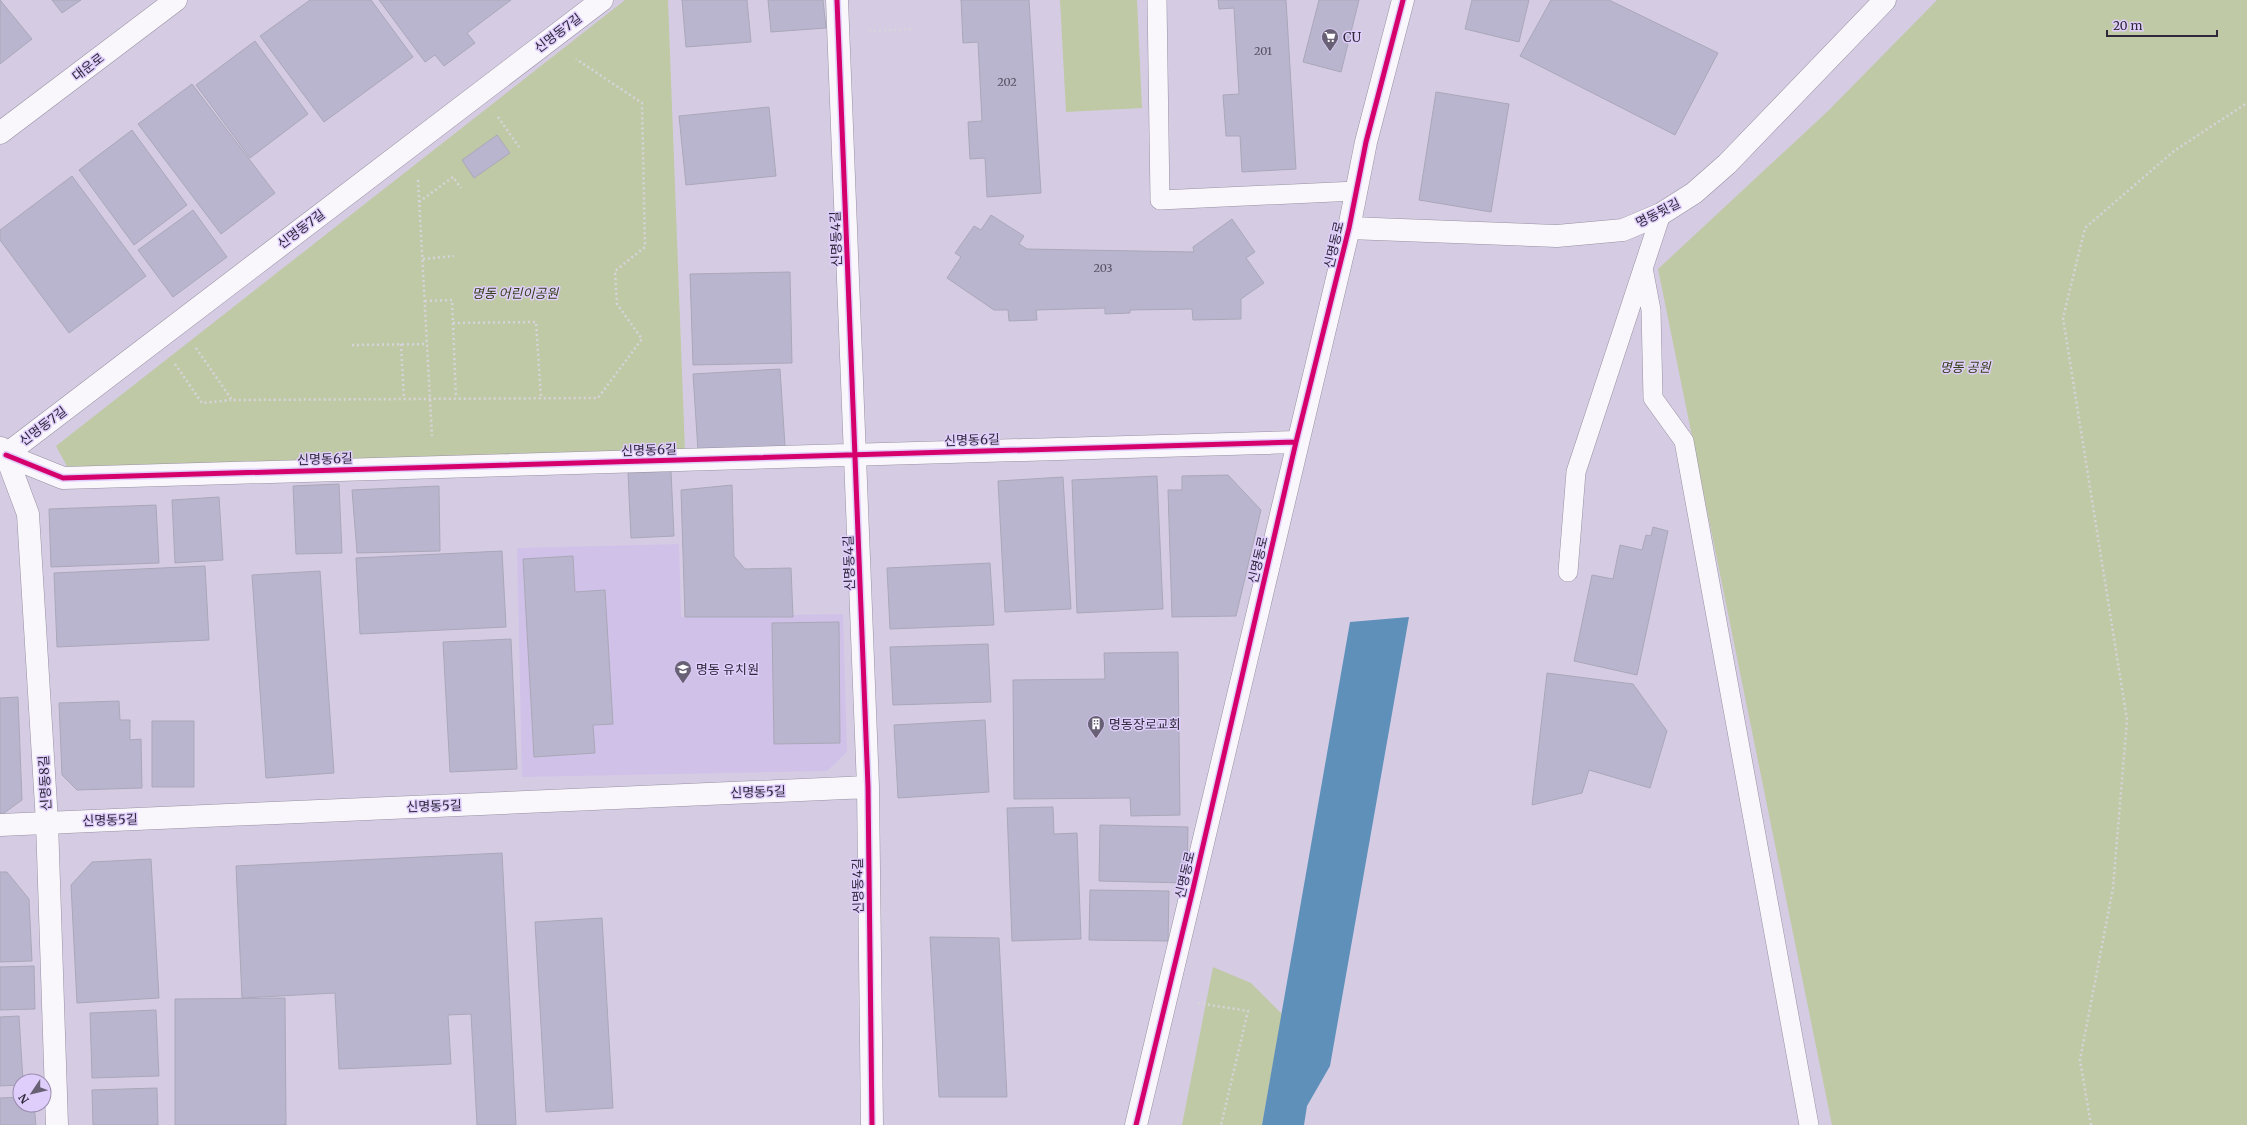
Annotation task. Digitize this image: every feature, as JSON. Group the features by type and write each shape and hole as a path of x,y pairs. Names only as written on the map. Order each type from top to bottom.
{"street":[{"name":"대운로","path":"0,133 176,0"},
{"name":"신명동7길","path":"2,454 178,323 602,0"},
{"name":"신명동4길","path":"837,0 868,787 872,1125"},
{"name":"신명동로","path":"1136,1125 1167,998 1296,442 1349,228 1366,142 1403,0"},
{"name":"명동뒷길","path":"1349,228 1557,236 1623,230 1661,214 1694,193 1727,164 1885,0"},
{"name":"신명동6길","path":"2,454 63,478 1296,442"},
{"name":"신명동8길","path":"2,454 28,514 47,822 57,1125"},
{"name":"신명동5길","path":"0,825 868,787"}],"lane":[{"path":"1157,0 1160,200 1356,191"},
{"path":"1568,572 1576,472 1661,214"},
{"path":"1643,268 1652,310 1652,398 1684,441 1809,1125"}],"path":[{"path":"839,31 911,29"},
{"path":"173,361 202,403 232,400 598,398 642,339 617,304 615,271 645,247 642,104 549,40"},
{"path":"2091,1125 2080,1060 2113,888 2127,720 2063,318 2085,228 2174,151 2247,103"},
{"path":"496,115 519,147"},
{"path":"401,153 418,175 434,467"},
{"path":"419,202 453,177 461,188"},
{"path":"423,259 454,256"},
{"path":"425,301 452,300 456,398"},
{"path":"453,323 536,322 541,398"},
{"path":"178,323 232,400"},
{"path":"401,344 404,399"},
{"path":"352,345 427,344"},
{"path":"1167,998 1248,1011 1221,1125"}],"shaded area":[{"name":"명동 유치원","path":"679,544 681,617 843,614 847,752 827,771 522,777 517,548"}],"green space":[{"name":"명동 어린이공원","path":"625,0 668,0 685,452 69,470 56,446"},
{"path":"1060,0 1137,0 1142,108 1066,112"},
{"name":"명동 공원","path":"1937,0 2247,0 2247,1125 1832,1125 1658,269 1828,111"},
{"path":"1213,967 1251,983 1282,1014 1262,1125 1182,1125"}],"water":[{"path":"1409,617 1330,1066 1307,1106 1304,1125 1262,1125 1350,622"}],"building":[{"path":"0,0 32,39 0,64"},
{"path":"52,0 81,0 62,13"},
{"path":"310,0 371,0 413,57 324,122 260,36"},
{"path":"379,0 511,0 467,33 475,43 444,66 435,55 425,62"},
{"path":"682,0 747,0 751,42 686,47"},
{"path":"768,0 823,0 826,28 771,32"},
{"path":"961,0 1029,0 1041,193 987,197 985,158 970,159 968,122 982,121 978,42 963,43"},
{"path":"1218,0 1286,0 1296,169 1242,172 1240,136 1226,136 1223,95 1239,94 1234,8 1219,9"},
{"path":"1319,0 1359,0 1341,72 1303,62"},
{"path":"1472,0 1529,0 1519,42 1465,29"},
{"path":"1551,0 1609,0 1718,53 1675,135 1520,56"},
{"path":"255,41 308,114 250,158 196,85"},
{"path":"192,84 275,193 221,234 138,124"},
{"path":"1436,92 1509,104 1491,212 1419,200"},
{"path":"769,107 776,176 686,185 679,116"},
{"path":"132,130 187,205 134,245 79,170"},
{"path":"497,135 510,153 474,178 462,160"},
{"path":"72,176 146,276 69,333 0,240 0,230"},
{"path":"193,210 227,257 173,297 138,250"},
{"path":"991,215 1024,236 1019,244 1027,249 1194,252 1193,247 1232,219 1255,252 1246,258 1264,283 1241,299 1241,319 1193,320 1192,309 1130,310 1130,313 1105,314 1105,308 1036,310 1037,320 1009,321 1008,310 994,310 947,278 961,257 955,253 974,226 981,230"},
{"path":"790,272 792,363 693,365 690,274"},
{"path":"780,369 785,446 698,451 693,374"},
{"path":"671,471 674,536 631,538 628,473"},
{"path":"1228,475 1261,510 1236,616 1172,617 1168,490 1182,490 1182,476"},
{"path":"1157,476 1163,609 1077,613 1072,480"},
{"path":"1063,477 1071,609 1005,612 998,481"},
{"path":"339,484 342,553 296,554 293,486"},
{"path":"732,485 734,556 745,569 791,568 793,617 685,617 681,490"},
{"path":"439,486 440,551 357,553 352,490"},
{"path":"219,497 223,560 175,563 172,500"},
{"path":"156,505 159,563 51,567 49,509"},
{"path":"1653,527 1668,531 1637,675 1574,661 1592,575 1613,579 1620,545 1642,550 1646,535 1651,536"},
{"path":"502,551 506,627 360,634 356,558"},
{"path":"573,556 575,592 605,590 613,724 593,725 595,753 534,757 523,559"},
{"path":"990,563 994,625 890,629 887,568"},
{"path":"205,566 209,640 57,647 54,573"},
{"path":"320,571 334,773 266,778 252,575"},
{"path":"839,622 840,743 774,744 772,623"},
{"path":"511,639 517,769 450,772 443,642"},
{"path":"988,644 991,702 893,705 890,647"},
{"name":"명동장로교회","path":"1178,652 1180,815 1131,816 1130,798 1014,799 1013,680 1105,679 1104,653"},
{"path":"1547,673 1633,684 1667,731 1650,788 1589,770 1582,793 1532,805"},
{"path":"18,697 22,800 0,816 0,698"},
{"path":"119,701 120,720 130,720 130,740 141,739 142,788 77,790 62,775 59,703"},
{"path":"985,720 989,792 898,798 894,725"},
{"path":"152,721 194,721 194,787 152,787"},
{"path":"1053,807 1054,834 1077,833 1081,939 1012,941 1007,808"},
{"path":"1100,825 1188,827 1187,883 1099,881"},
{"path":"502,853 516,1125 477,1125 471,1014 448,1015 451,1064 339,1069 335,993 242,998 236,866"},
{"path":"151,859 159,998 77,1003 71,885 92,862"},
{"path":"0,872 7,872 29,899 32,961 0,962"},
{"path":"1090,890 1169,891 1168,941 1089,940"},
{"path":"602,918 613,1108 546,1112 535,922"},
{"path":"930,937 999,938 1007,1097 939,1097"},
{"path":"34,966 35,1009 0,1010 0,967"},
{"path":"285,998 286,1125 175,1125 175,999"},
{"path":"156,1010 159,1076 92,1078 90,1013"},
{"path":"19,1016 23,1073 12,1073 12,1085 0,1086 0,1017"},
{"path":"157,1088 158,1125 93,1125 92,1090"},
{"path":"12,1097 12,1113 35,1113 36,1125 0,1125 0,1098"}],"cycle path":[{"path":"837,0 868,787 872,1125"},
{"path":"1136,1125 1193,889 1296,442 1349,228 1366,142 1403,0"},
{"path":"6,455 63,478 1296,442"}],"place":[{"name":"CU","path":"1330,52"},
{"name":"명동 유치원","path":"683,684"},
{"name":"명동장로교회","path":"1096,739"}]}
